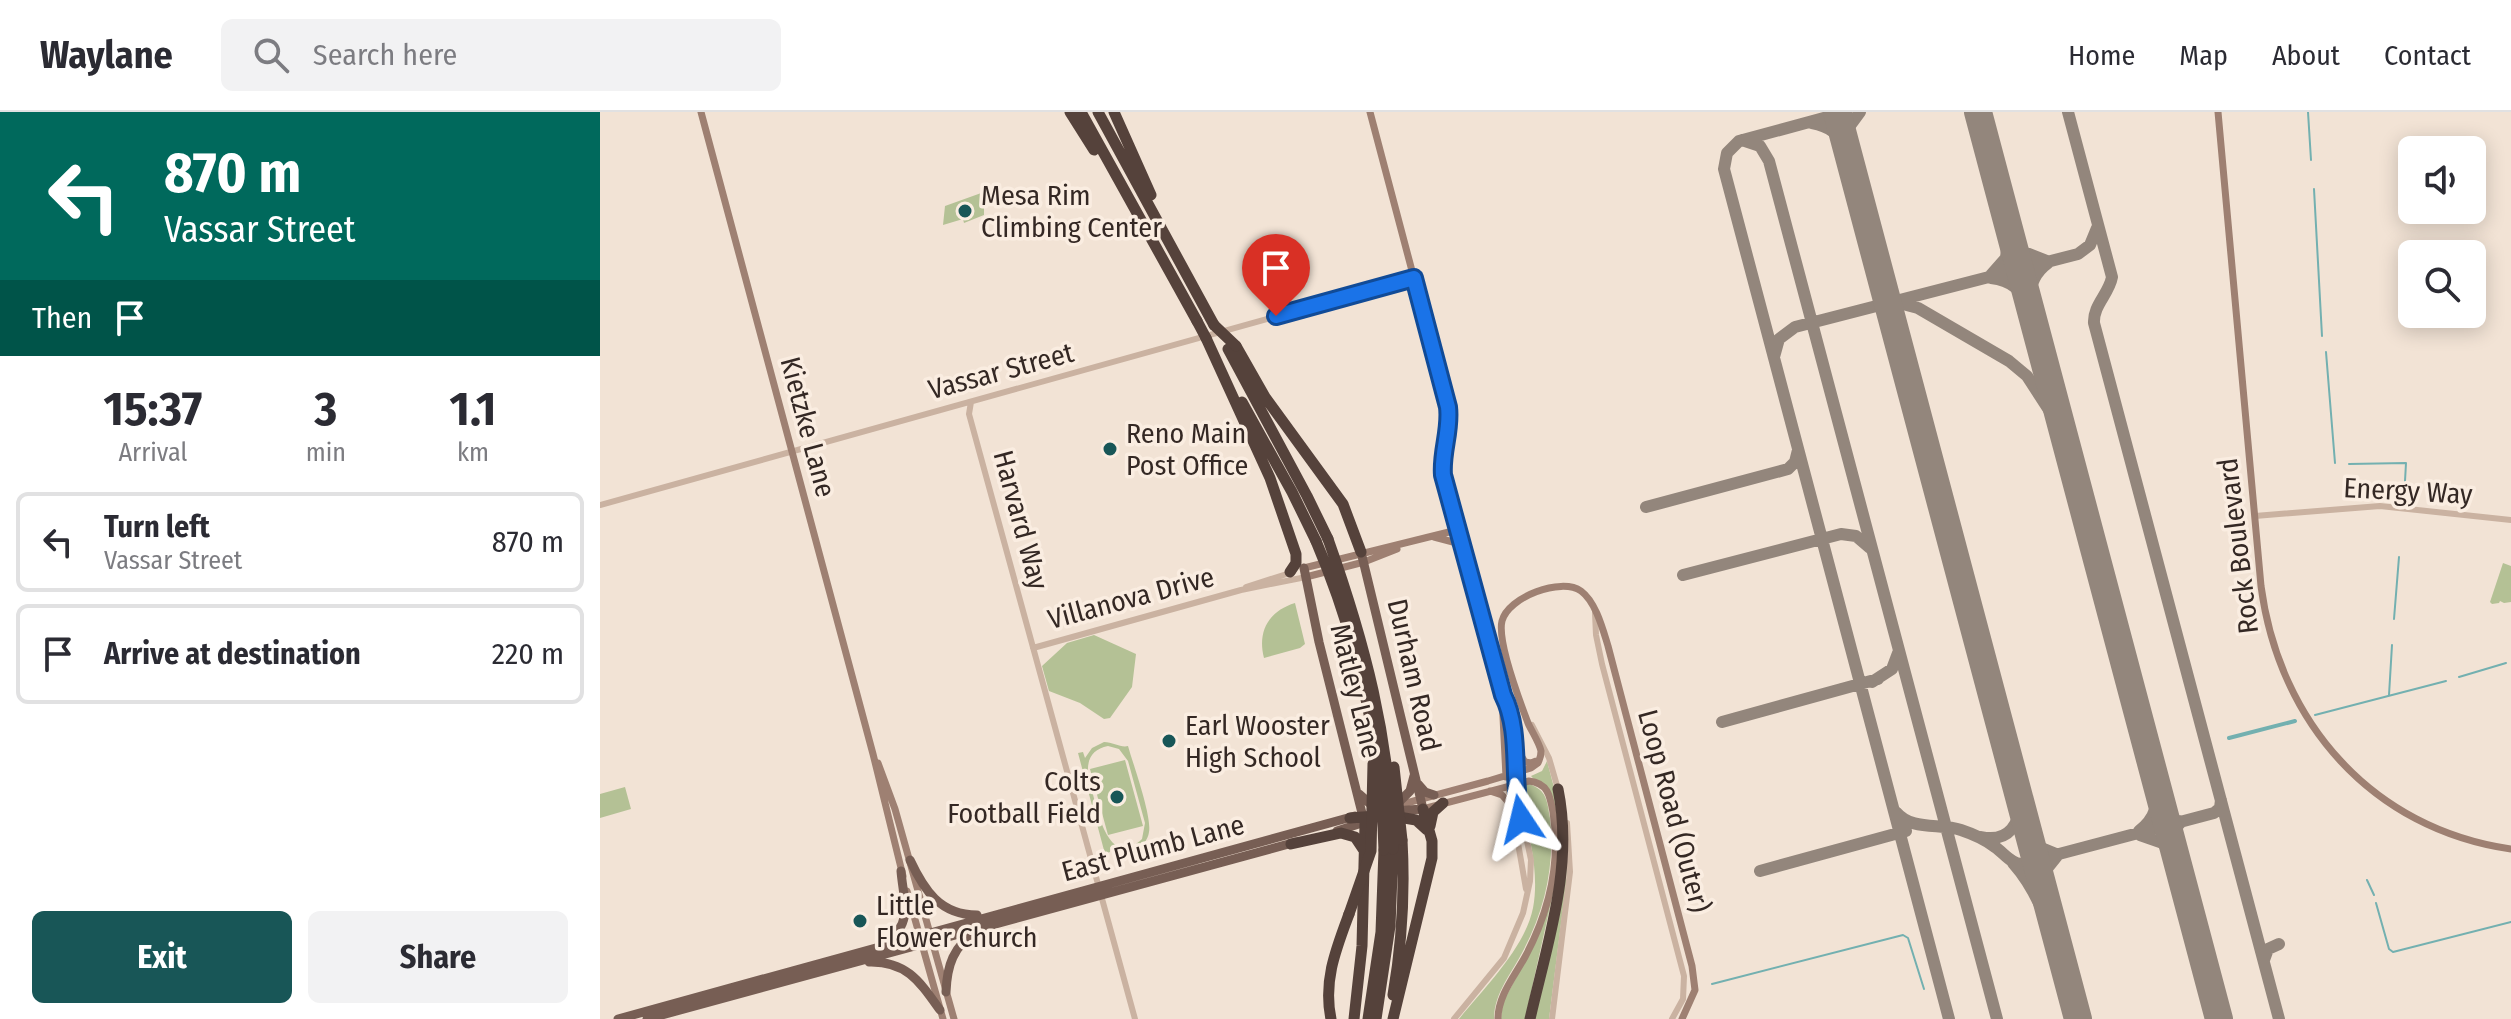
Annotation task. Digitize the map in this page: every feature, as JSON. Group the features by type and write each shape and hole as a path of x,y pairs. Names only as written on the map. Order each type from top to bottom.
{"highway":[{"path":"1070,112 1095,152 1119,182"},
{"path":"1081,112 1206,338 1291,527 1305,573"},
{"path":"1098,112 1212,321 1343,504 1363,557"},
{"path":"1114,112 1144,176 1158,219"},
{"path":"1232,347 1307,496 1355,650 1380,746 1388,849 1388,941 1376,1019"},
{"path":"1213,353 1322,540"},
{"path":"1275,491 1296,554 1295,565 1290,572"},
{"path":"1380,746 1395,770 1402,840 1404,895 1392,1019"},
{"path":"1331,1019 1328,982 1333,957 1371,851 1371,772 1380,746"},
{"path":"1530,1019 1564,863 1564,824 1558,789"},
{"path":"1429,834 1438,799"},
{"path":"1392,1019 1429,873 1432,850 1422,804"},
{"path":"1354,1019 1362,946 1364,857 1357,820 1387,812 1416,820 1429,834"},
{"path":"1291,844 1348,834 1361,843 1364,857"},
{"path":"1368,1019 1381,932 1388,849"}],"main road":[{"name":"Kietzke Lane","path":"701,112 873,754 901,871 954,1019"},
{"path":"1370,112 1448,407 1449,424 1442,467 1457,530 1510,712 1519,755 1525,762 1536,761 1539,747"},
{"name":"Rock Boulevard","path":"2218,112 2262,597 2272,645 2293,695 2320,738 2355,775 2410,815 2464,838 2511,849"},
{"name":"Villanova Drive","path":"1305,573 1457,530"},
{"path":"1432,537 1450,541 1464,553"},
{"name":"Durham Road","path":"1363,557 1422,804"},
{"name":"Matley Lane","path":"1305,573 1319,642 1359,794 1357,820"},
{"path":"1359,794 1367,803 1387,812 1438,799 1536,765 1541,755 1525,716 1501,634 1502,622 1507,610 1523,597 1564,586 1582,592 1595,613"},
{"name":"Loop Road (Outer)","path":"1595,613 1608,646 1694,971 1694,996 1682,1019"},
{"path":"1503,695 1511,785"},
{"path":"1510,774 1513,733"},
{"name":"Kietzke Lane","path":"873,754 889,789 910,860 942,1014"},
{"path":"1415,778 1425,792 1438,799 1536,782 1548,791 1555,826 1555,863 1543,916 1501,1000 1498,1019"},
{"path":"1387,812 1410,791 1415,778"},
{"path":"1488,791 1502,795 1510,804"},
{"path":"1265,854 1265,843 1357,820"},
{"name":"East Plumb Lane","path":"618,1019 858,952 991,925 1101,890 1357,820"},
{"name":"East Plumb Lane","path":"647,1019 838,966 1024,907 1265,854 1357,820"},
{"path":"910,860 927,893 951,911 977,915 1024,907"},
{"path":"858,952 890,939 904,924 906,911 901,871"},
{"path":"946,992 948,970 957,948 971,935 991,925"},
{"path":"838,966 870,961 900,966 920,981 942,1014"}],"street":[{"name":"Vassar Street","path":"600,505 1414,278"},
{"name":"Harvard Way","path":"971,402 969,414 1135,1019"},
{"name":"Energy Way","path":"2255,516 2380,506 2511,520"},
{"name":"Villanova Drive","path":"1241,590 1290,572 1305,573"},
{"name":"Villanova Drive","path":"1033,648 1305,573"},
{"path":"1595,613 1602,664 1684,976 1683,999 1672,1019"},
{"path":"1525,716 1547,752 1568,830 1570,872 1552,1019"},
{"path":"1511,785 1510,804 1522,854 1526,896"},
{"path":"1454,1019 1504,958 1519,927 1531,860 1511,785"}],"green space":[{"name":"Mesa Rim Climbing Center","path":"984,192 984,215 964,223 963,219 943,225 945,206"},
{"path":"2503,563 2511,566 2511,602 2492,604 2490,602"},
{"path":"1295,603 1305,644 1264,658 1262,639 1267,623 1278,611"},
{"path":"1094,635 1136,654 1132,687 1110,718 1104,719 1080,703 1049,691 1042,666 1067,643"},
{"path":"1104,742 1128,746 1149,824 1146,840 1134,850 1122,852 1110,847 1110,852 1105,854 1078,753 1083,752 1085,758 1092,748","holes":["1108,746 1119,749 1128,761 1145,823 1142,839 1129,847 1119,847 1103,827 1088,773 1090,759 1095,752"]},
{"name":"Colts Football Field","path":"1125,760 1143,826 1108,835 1090,769"},
{"path":"1547,761 1557,799 1560,862 1525,1019 1501,1019 1503,1002 1527,958 1554,886 1553,800 1531,776 1542,771"},
{"path":"1529,784 1543,793 1550,818 1551,853 1543,903 1531,935 1500,992 1494,1019 1459,1019 1503,966 1529,923 1535,880 1520,794 1524,785"},
{"path":"625,787 631,809 600,818 600,794"},
{"path":"1567,848 1566,884 1549,1019 1531,1019"}],"waterway":[{"path":"2308,112 2311,160"},
{"path":"2314,189 2322,336"},
{"path":"2326,352 2335,463"},
{"path":"2349,464 2406,463 2404,499"},
{"path":"2394,619 2399,557"},
{"path":"2389,695 2392,645"},
{"path":"2459,677 2506,663"},
{"path":"2315,715 2446,681"},
{"path":"2229,738 2295,721"},
{"path":"2367,880 2374,895"},
{"path":"2376,903 2389,949 2393,952 2511,922"},
{"path":"1712,984 1903,935 1908,938 1924,989"}],"taxiway":[{"path":"1846,112 1739,141 1727,153 1724,169 1949,1019"},
{"path":"1846,146 1849,127 1860,112"},
{"path":"2068,112 2112,277 2096,311 2094,323 2279,1019"},
{"path":"1812,123 1833,132 1847,150"},
{"path":"1742,140 1760,146 1769,161 1997,1019"},
{"path":"1774,357 1779,339 1795,327 2078,254 2090,245 2097,228"},
{"path":"1991,275 2006,258 2009,231"},
{"path":"2012,235 2024,252 2047,261"},
{"path":"2030,306 2033,282 2048,263"},
{"path":"1991,278 2005,281 2015,288 2030,309"},
{"path":"1899,303 1918,308 2009,361 2027,376 2051,413 2079,490"},
{"path":"1646,507 1788,469 1795,462 1798,450"},
{"path":"1683,575 1841,534 1856,536 1870,548"},
{"path":"1872,682 1892,669 1898,653"},
{"path":"1722,722 1878,679"},
{"path":"2139,831 2155,810 2156,782"},
{"path":"1981,837 1999,837 2012,829 2018,815 2019,798"},
{"path":"1896,812 1910,822 1953,828 1974,835 2021,864 2214,813 2220,808 2221,800"},
{"path":"2163,808 2168,818 2181,822 2172,832 2173,844"},
{"path":"1760,871 1906,831"},
{"path":"2028,831 2039,847 2056,854"},
{"path":"2140,835 2163,843 2178,866"},
{"path":"2044,891 2045,871 2057,856"},
{"path":"2013,863 2025,878 2042,911 2073,1000"},
{"path":"2264,960 2268,949 2279,944"}],"runway":[{"path":"1837,112 2078,1019"},
{"path":"1978,112 2219,1019"}],"place":[{"name":"Mesa Rim Climbing Center","path":"965,211"},
{"name":"Reno Main Post Office","path":"1110,449"},
{"name":"Earl Wooster High School","path":"1169,741"},
{"name":"Colts Football Field","path":"1117,797"},
{"name":"Little Flower Church","path":"860,921"}],"route":[{"path":"1276,316 1414,278 1448,407 1443,475 1512,721 1515,784 1521,819"}]}
